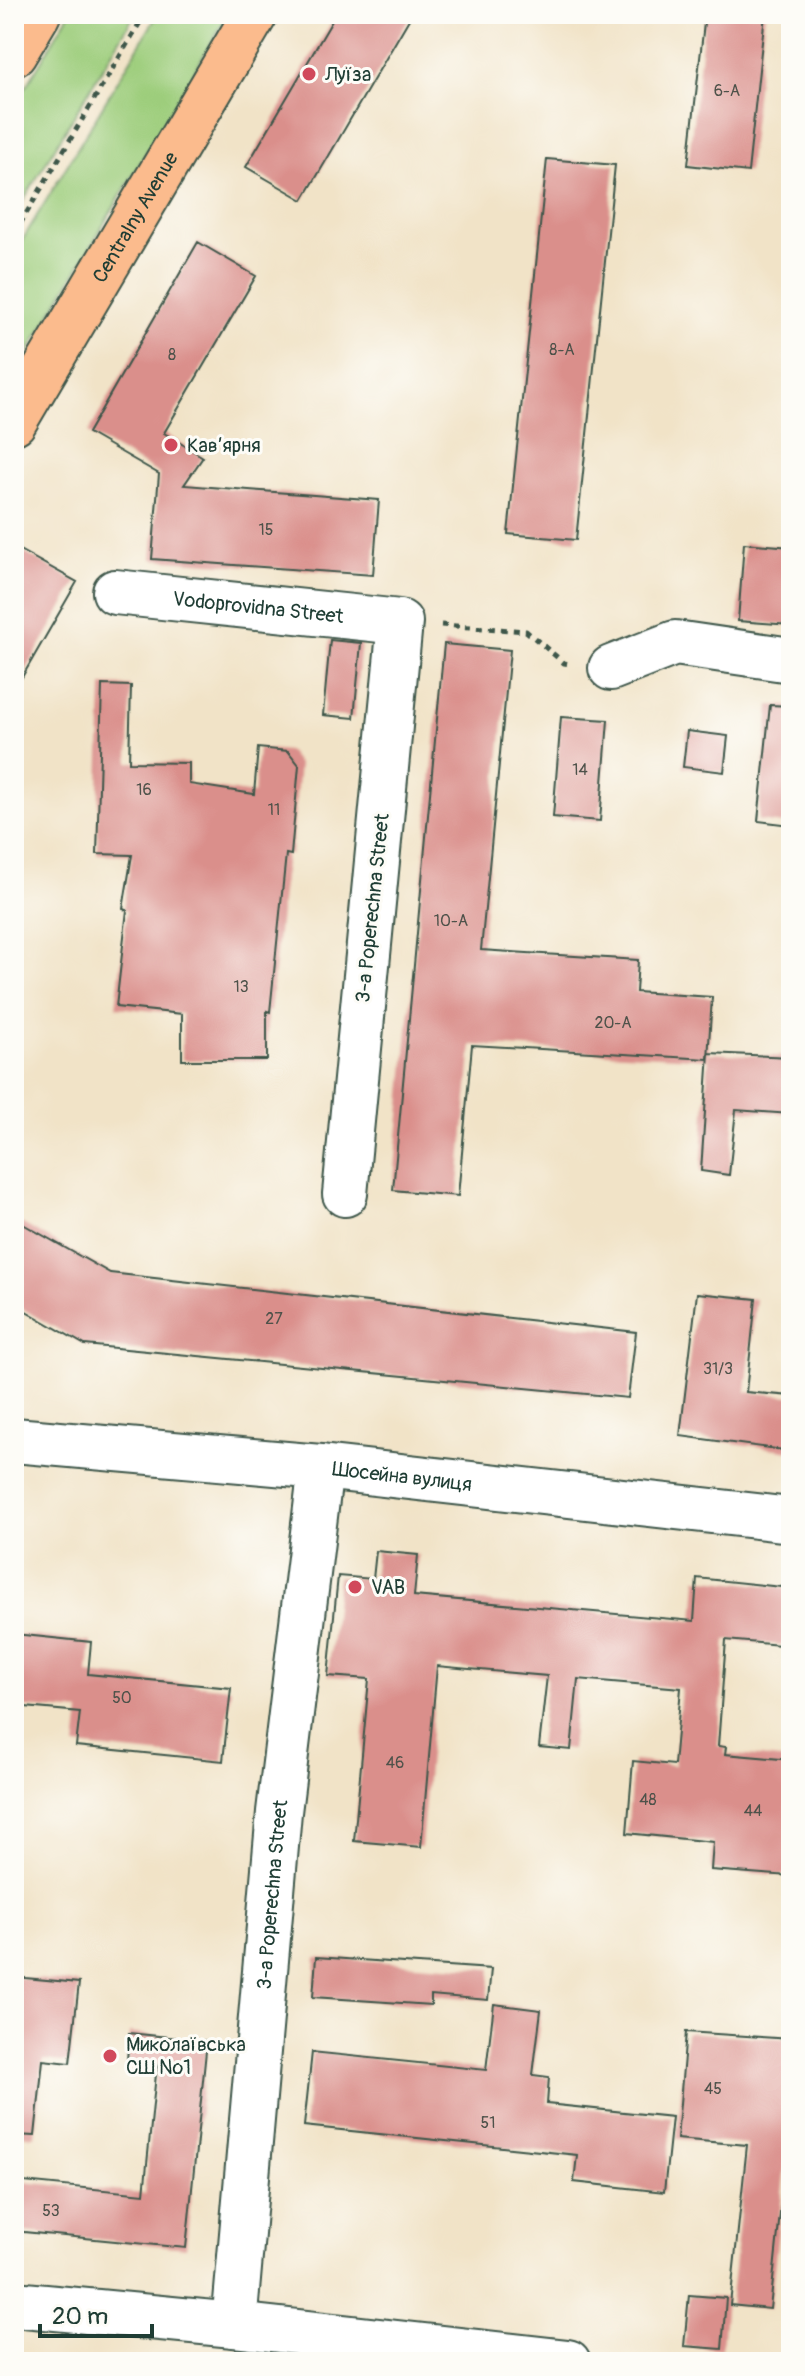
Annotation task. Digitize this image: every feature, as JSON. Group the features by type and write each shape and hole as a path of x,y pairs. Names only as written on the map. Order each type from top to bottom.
{"main road":[{"path":"14,54 38,14"},
{"name":"Centralny Avenue","path":"14,422 255,14"}],"street":[{"name":"Vodoprovidna Street","path":"115,592 400,622"},
{"name":"3-a Poperechna Street","path":"345,1194 400,622"},
{"path":"611,668 675,643 791,660"},
{"name":"Шосейна вулиця","path":"14,1440 321,1467 791,1520"},
{"name":"3-a Poperechna Street","path":"234,2325 279,1812 321,1467"},
{"path":"14,2304 568,2362"}],"path":[{"path":"14,234 145,14"},
{"path":"400,622 526,631 564,663 611,668"}],"green space":[{"path":"69,14 135,14 14,216 14,107"},
{"path":"158,14 228,14 14,376 14,254"}],"building":[{"path":"336,14 412,14 303,200 246,167"},
{"path":"705,14 765,14 748,172 688,165"},
{"path":"547,159 615,165 576,540 508,534"},
{"path":"198,242 256,276 164,433 203,457 184,485 379,500 373,575 152,559 159,474 88,433"},
{"path":"744,543 791,547 791,625 738,621"},
{"path":"14,547 77,582 14,691"},
{"path":"330,640 361,643 354,718 323,715"},
{"path":"444,644 510,650 481,950 638,960 636,992 712,997 708,1059 472,1045 458,1196 393,1190"},
{"path":"102,685 131,686 129,762 189,763 189,784 254,794 258,748 288,751 299,765 291,855 286,854 270,1012 267,1011 267,1060 182,1060 182,1014 116,1007 127,910 123,909 132,855 97,854"},
{"path":"770,705 791,706 791,825 758,821"},
{"path":"561,717 608,720 600,821 553,817"},
{"path":"687,731 728,736 724,772 683,767"},
{"path":"709,1053 791,1057 791,1114 736,1110 729,1175 701,1171"},
{"path":"14,1219 110,1273 636,1332 628,1398 85,1345 14,1304"},
{"path":"697,1293 756,1299 746,1392 791,1396 791,1451 680,1436"},
{"path":"376,1551 418,1555 414,1596 694,1621 697,1578 791,1588 791,1646 726,1640 718,1746 726,1747 725,1754 791,1760 790,1876 711,1870 713,1842 627,1833 633,1761 674,1765 681,1688 578,1679 571,1750 539,1747 547,1676 437,1666 421,1847 354,1841 369,1679 328,1676 338,1576 373,1579"},
{"path":"14,1634 91,1642 88,1674 231,1688 223,1761 76,1746 80,1712 14,1706"},
{"path":"316,1957 491,1969 488,2000 431,1995 431,2005 313,1997"},
{"path":"14,1977 79,1983 70,2063 43,2060 35,2136 14,2135"},
{"path":"494,2004 541,2010 533,2075 549,2077 547,2104 672,2117 664,2192 574,2182 577,2155 304,2126 312,2052 486,2070"},
{"path":"686,2032 791,2039 791,2156 786,2156 770,2309 730,2305 747,2145 677,2139"},
{"path":"129,2033 207,2041 186,2248 14,2231 14,2181 144,2194 157,2064 127,2061"},
{"path":"689,2295 726,2298 722,2349 684,2346"}],"place":[{"name":"Луїза","path":"309,74"},
{"name":"Кав’ярня","path":"171,445"},
{"name":"VAB","path":"355,1587"},
{"name":"Миколаївська СШ №1","path":"110,2056"}]}
